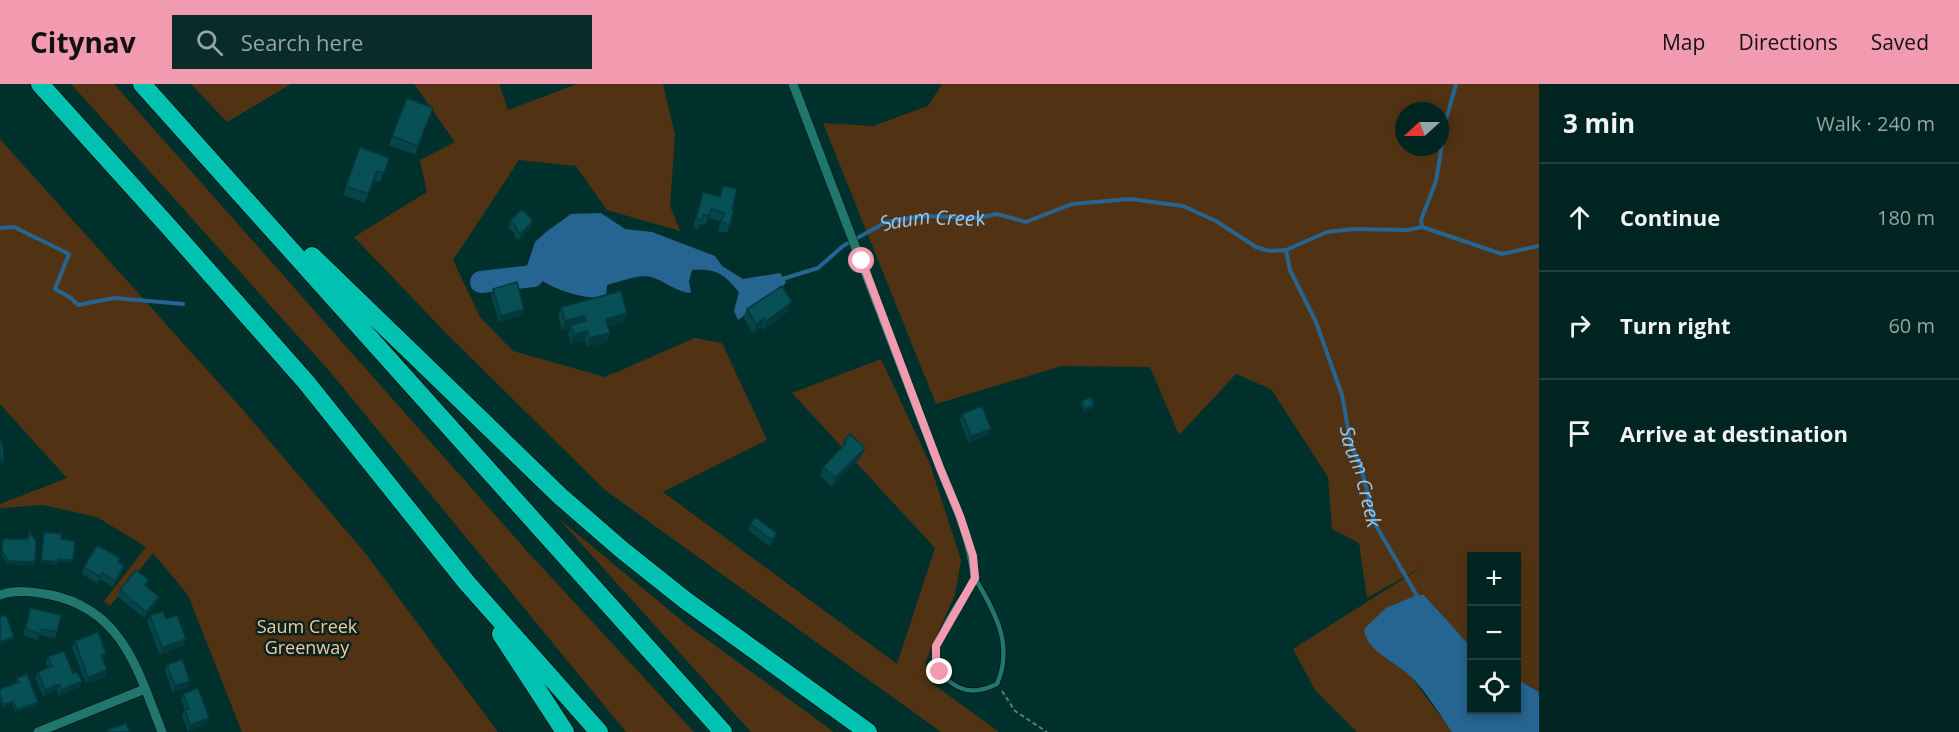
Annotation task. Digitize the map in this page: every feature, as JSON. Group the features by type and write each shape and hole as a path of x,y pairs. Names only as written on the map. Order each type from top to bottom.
{"highway":[{"path":"40,84 306,382 467,583 599,732"},
{"path":"142,84 723,732"},
{"path":"219,168 560,496 621,549 686,600 868,732"},
{"path":"467,583 565,732"}],"street":[{"path":"793,84 960,516 973,556 975,578"},
{"path":"0,595 32,591 65,598 97,614 117,633 130,654 162,732"},
{"path":"38,732 145,689"}],"lane":[{"path":"975,578 991,606 1004,645 1004,669 997,684 982,691 962,690 950,682 940,672 936,660 936,646 975,578"}],"path":[{"path":"997,684 1015,711 1047,732"}],"green space":[{"path":"71,84 114,84 527,551 694,732 626,732 331,373"},
{"path":"191,84 291,84 227,122"},
{"path":"414,84 499,84 508,110 577,84 663,84 675,135 670,206 680,231 607,210 576,166 519,160 453,260 480,317 513,351 605,377 695,338 722,343 767,440 663,492 897,664 935,548 792,393 881,359 930,464 961,560 955,595 925,663 933,684 999,732 941,732 605,490 447,334 354,237 427,192 420,160 455,142"},
{"path":"942,84 1539,84 1539,692 1521,681 1521,552 1467,552 1467,643 1424,595 1382,655 1410,675 1452,732 1357,732 1315,690 1293,649 1425,565 1367,598 1359,543 1332,529 1328,477 1271,389 1236,374 1179,435 1150,367 1061,366 936,404 823,123 873,126 928,106"},
{"name":"Saum Creek Greenway","path":"0,139 243,410 366,554 498,732 242,732 188,595 153,553 110,606 104,601 146,547 97,517 43,505 0,508 0,504 67,478 0,404"},
{"path":"558,518 687,625 834,732 751,732"}],"water":[{"path":"601,213 625,229 652,232 715,256 722,266 743,279 780,273 786,282 779,293 762,298 738,320 734,311 739,292 729,281 714,271 692,270 689,281 691,293 680,291 651,277 640,277 607,285 606,297 596,298 563,291 526,269 535,242 546,232 571,214"},
{"path":"1417,595 1424,595 1467,643 1467,714 1521,714 1521,681 1539,692 1539,732 1452,732 1415,680 1375,650 1366,637 1364,629 1386,608"}],"building":[{"path":"407,98 433,108 418,146 392,136"},
{"path":"360,147 389,158 384,173 377,171 368,194 346,186"},
{"path":"723,186 737,189 730,225 721,222 724,213 711,209 709,216 703,215 702,220 696,219 703,192 720,197"},
{"path":"522,209 533,221 521,234 510,221"},
{"path":"517,282 524,309 501,316 493,289"},
{"path":"782,286 792,302 766,321 765,318 756,324 747,309"},
{"path":"621,291 627,313 606,319 610,333 590,338 588,331 574,335 571,325 586,321 584,316 565,321 561,307"},
{"path":"1091,397 1094,405 1085,409 1082,401"},
{"path":"982,406 991,429 971,436 962,414"},
{"path":"850,434 865,448 835,478 823,467 846,443 844,441"},
{"path":"0,440 2,440 4,459 0,460"},
{"path":"755,517 777,533 772,540 750,524"},
{"path":"29,531 36,541 35,562 8,561 2,551 3,539 28,539"},
{"path":"44,532 62,534 61,539 75,541 73,560 58,559 58,562 41,560"},
{"path":"97,545 120,558 118,562 124,566 115,581 102,573 100,577 84,567"},
{"path":"136,570 149,580 145,585 159,597 146,612 120,590"},
{"path":"30,608 61,615 57,632 42,629 39,634 26,629"},
{"path":"163,611 166,619 177,615 186,639 162,648 150,616"},
{"path":"6,615 14,637 0,642 0,617"},
{"path":"98,632 106,653 101,655 107,670 88,678 75,641"},
{"path":"64,651 73,673 77,672 82,681 62,690 59,684 45,690 38,672 52,666 48,657"},
{"path":"182,659 190,681 175,686 167,665"},
{"path":"27,674 38,702 17,710 13,701 4,705 0,689 19,682 17,678"},
{"path":"198,688 209,718 190,725 185,710 189,709 183,694"},
{"path":"126,723 130,732 108,732 107,730"}],"waterway":[{"path":"1422,227 1421,220 1436,181 1446,120 1456,84"},
{"name":"Saum Creek","path":"779,280 818,268 843,246 886,222 924,216 977,218 997,214 1026,222 1072,204 1130,199 1183,206 1216,221 1256,247 1269,251 1286,250 1327,232 1354,229 1408,230 1422,227 1502,254 1539,246"},
{"name":"Saum Creek","path":"0,228 14,227 69,254 55,289 78,305 114,298 183,304"},
{"name":"Saum Creek","path":"1286,250 1290,270 1316,322 1342,395 1351,445 1361,467 1375,524 1419,599"},
{"name":"Saum Creek","path":"481,282 533,276"}],"route":[{"path":"862,261 960,516 973,556 975,578 936,646 936,660 940,672"}]}
